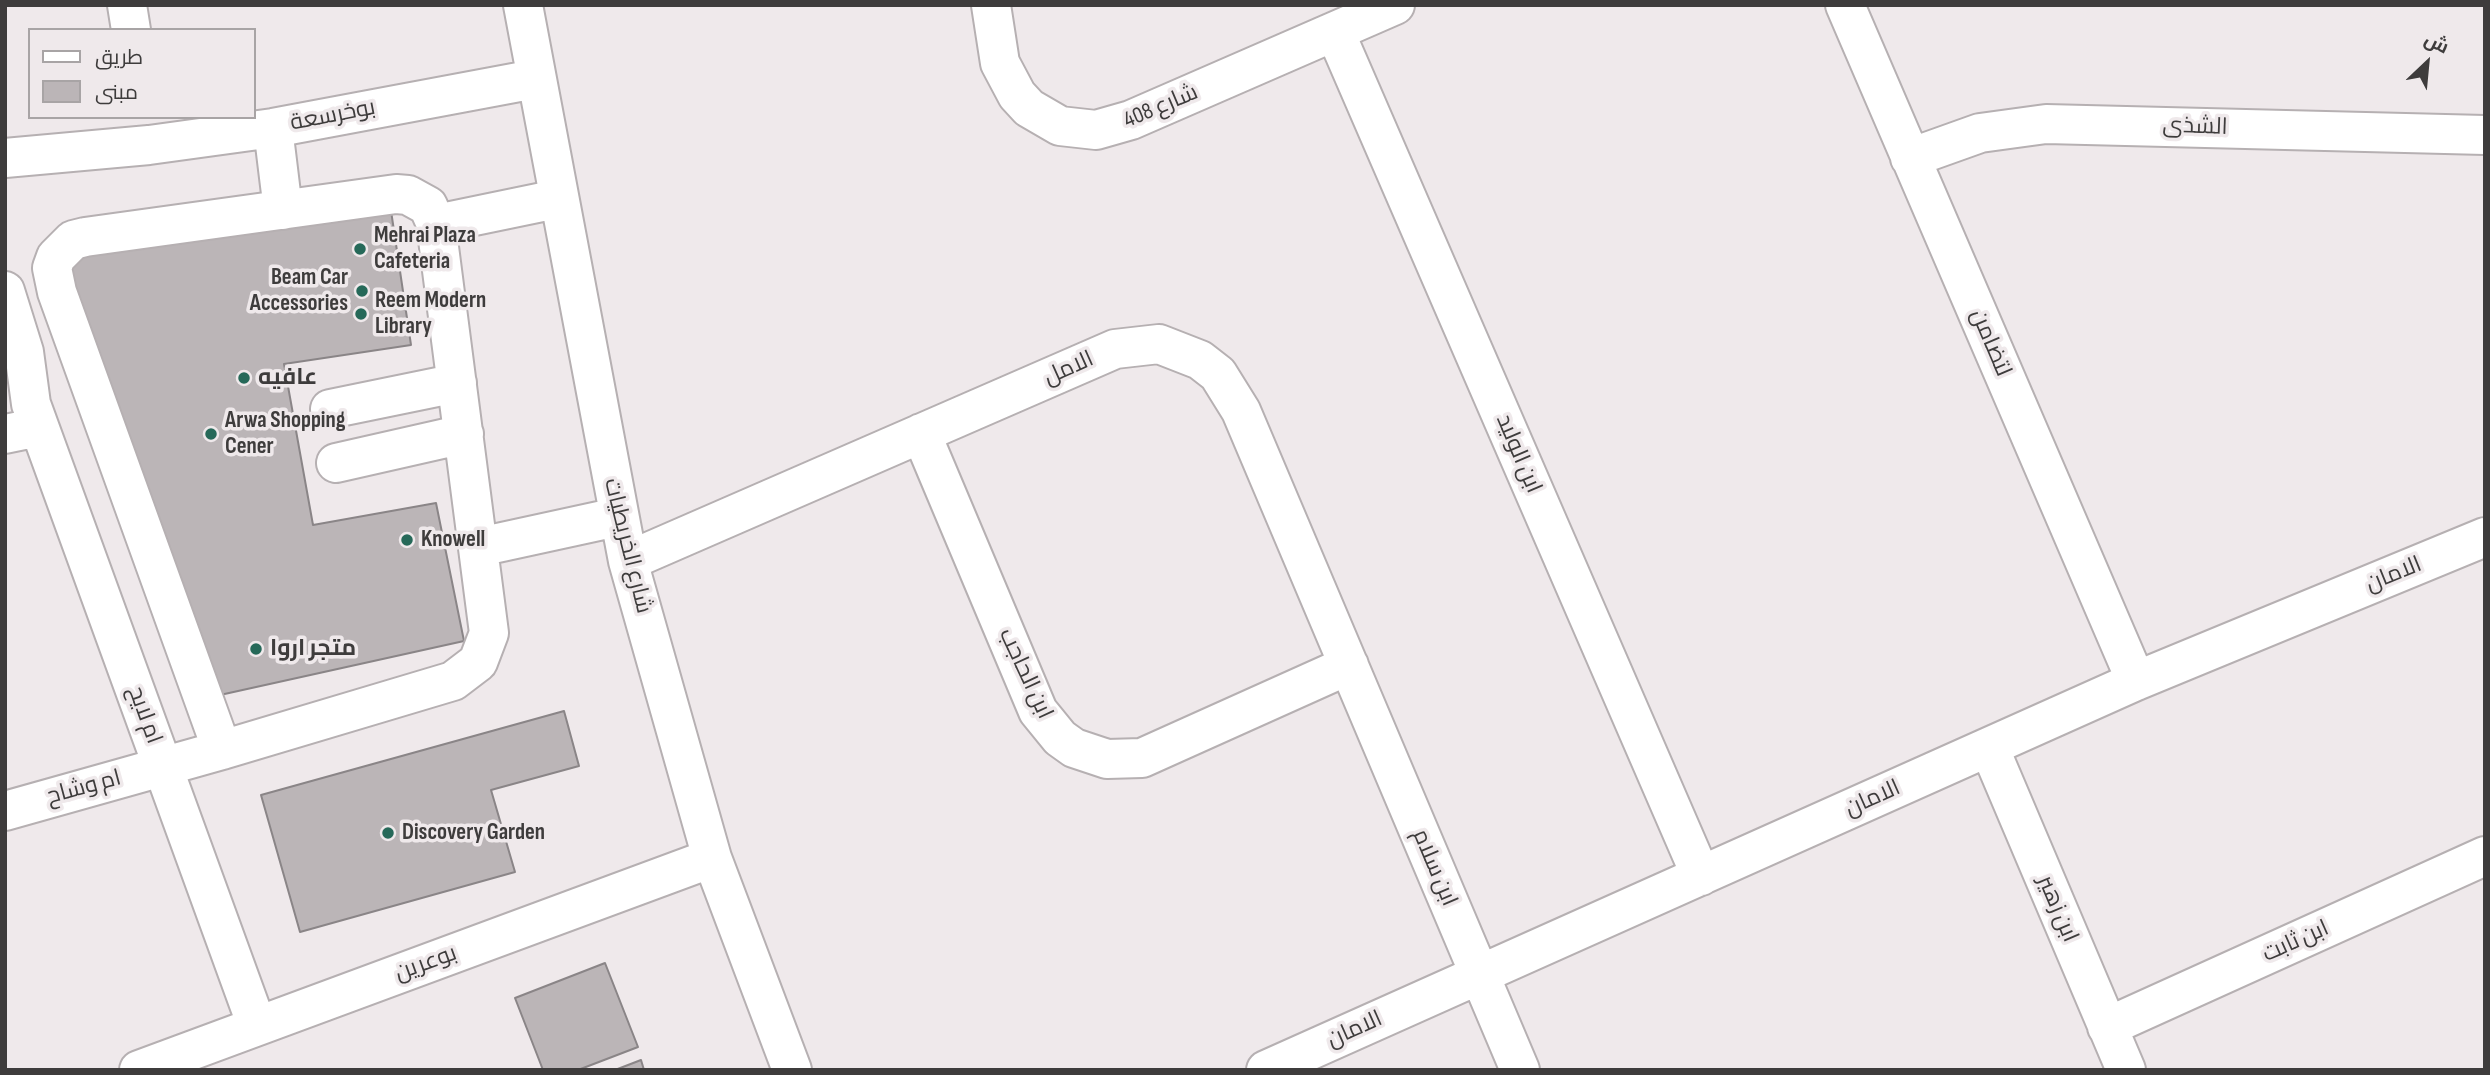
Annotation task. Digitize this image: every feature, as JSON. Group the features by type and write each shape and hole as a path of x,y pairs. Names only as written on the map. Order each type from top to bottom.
{"street":[{"path":"127,5 131,28"},
{"name":"شارع الخريطيات","path":"523,5 617,517 628,561 712,858 792,1070"},
{"name":"شارع 408","path":"991,5 1000,63 1017,95 1044,118 1078,130 1114,127 1395,5"},
{"name":"لتضامن","path":"1844,5 2136,681"},
{"name":"ابن الوليد","path":"1335,32 1701,876"},
{"name":"بوخرسعة","path":"5,158 147,131 273,128 535,79"},
{"name":"الشذى","path":"1910,158 1980,133 2046,124 2485,135"},
{"path":"273,128 283,210"},
{"path":"222,750 57,292 52,268 56,257 73,240 396,194 408,195 428,206 436,225 557,199"},
{"name":"ام وشاح","path":"5,811 453,681 467,673 478,662 489,633 436,225"},
{"name":"ام لايح","path":"5,291 24,352 25,422"},
{"name":"الامل","path":"628,561 1115,349 1159,344 1200,360 1218,374 1241,411 1349,665"},
{"name":"ام لايح","path":"5,377 163,767 257,1026"},
{"path":"330,409 457,383"},
{"name":"ابن الحاجب","path":"922,433 1038,711 1060,738 1074,748 1107,759 1142,758 1349,665"},
{"path":"336,463 464,435"},
{"path":"479,548 617,517"},
{"name":"الامان","path":"1265,1070 2136,681 2485,537"},
{"name":"ابن سلام","path":"1349,665 1520,1070"},
{"name":"ابن زهير","path":"1989,747 2126,1070"},
{"name":"ابن ثابت","path":"2107,1027 2485,856"},
{"name":"بوعرين","path":"139,1070 712,858"}],"building":[{"name":"Arwa Shopping Cener","path":"390,204 411,345 284,364 313,525 436,503 464,641 220,695 61,259"},
{"name":"Discovery Garden","path":"564,711 579,766 491,790 515,872 300,932 261,795"},
{"path":"605,963 638,1047 578,1070 543,1070 515,998"},
{"path":"641,1060 644,1070 615,1070"}],"place":[{"name":"Mehrai Plaza Cafeteria","path":"360,249"},
{"name":"Beam Car Accessories","path":"362,291"},
{"name":"Reem Modern Library","path":"361,314"},
{"name":"عافيه","path":"244,378"},
{"name":"Arwa Shopping Cener","path":"211,434"},
{"name":"Knowell","path":"407,540"},
{"name":"متجر اروا","path":"256,649"},
{"name":"Discovery Garden","path":"388,833"}]}
